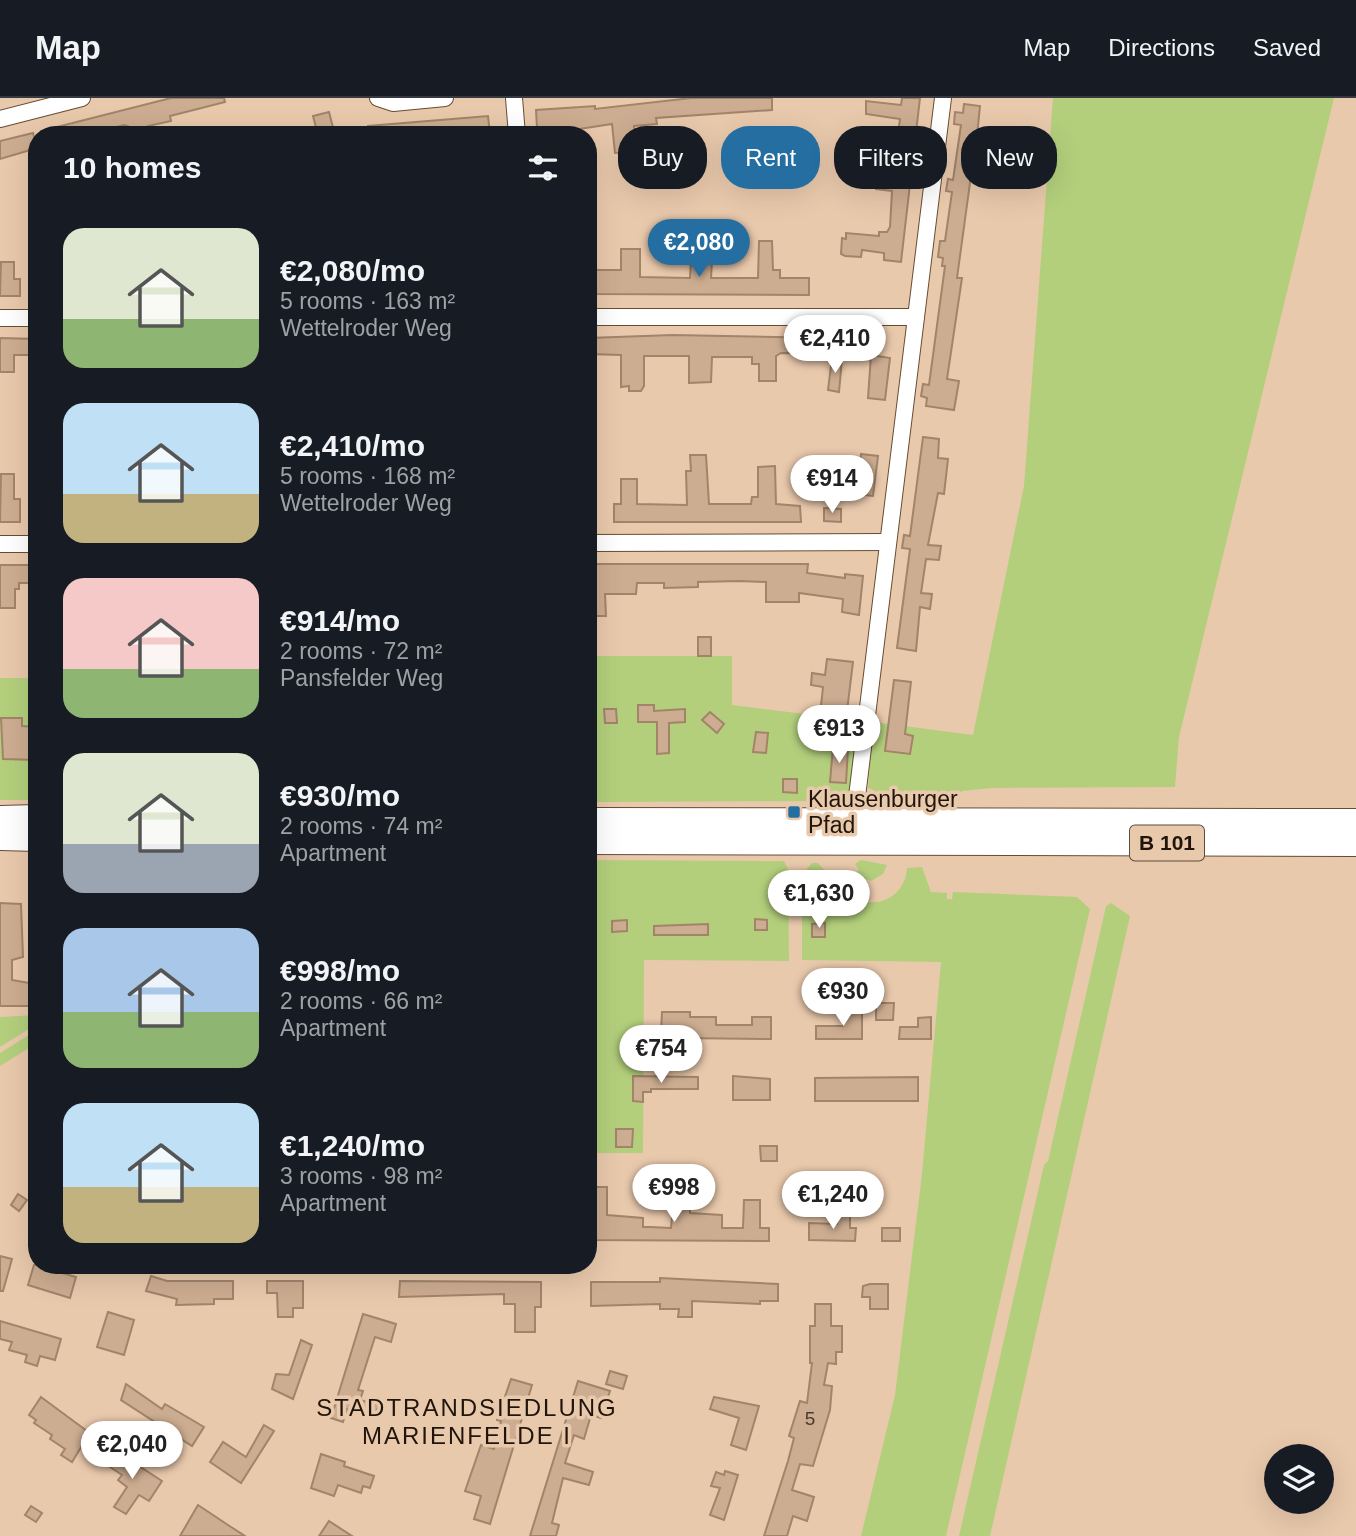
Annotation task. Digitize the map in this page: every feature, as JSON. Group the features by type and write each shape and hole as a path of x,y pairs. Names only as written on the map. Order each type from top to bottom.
{"main road":[{"path":"0,818 28,817"},
{"name":"B 101","path":"597,820 854,821 979,831 1356,844"},
{"name":"B 101","path":"597,842 1356,821"},
{"path":"0,838 28,839"}],"street":[{"path":"0,119 82,98"},
{"path":"378,98 393,103 445,98"},
{"path":"514,98 516,126"},
{"path":"854,821 943,98"},
{"path":"597,317 916,317"},
{"path":"0,318 28,318"},
{"path":"597,542 887,542"},
{"path":"0,544 28,544"}],"green space":[{"path":"1053,98 1334,98 1179,737 1175,787 992,788 962,791 950,802 882,802 875,800 876,791 868,788 873,722 973,735 1024,486 1046,189 1057,189 1057,126 1051,126"},
{"path":"597,656 732,656 732,705 860,721 851,796 845,801 597,802"},
{"path":"0,678 28,678 28,800 0,800"},
{"path":"597,860 784,861 788,869 789,961 644,960 643,1153 597,1153"},
{"path":"861,860 887,865 883,874 871,881 853,874 859,870 855,864"},
{"path":"812,863 818,863 830,876 837,892 844,887 862,901 883,901 892,896 905,880 907,868 922,867 931,892 947,893 947,899 952,899 953,892 1077,897 1090,909 946,1536 861,1536 895,1395 922,1174 941,962 802,960 802,884 807,884 807,869"},
{"path":"1111,903 1130,916 990,1536 959,1536 1106,906"},
{"path":"28,1015 28,1030 0,1047 0,1017"},
{"path":"28,1036 28,1049 0,1066 0,1053"}],"building":[{"path":"171,98 224,98 225,102 170,116 171,121 148,126 61,126"},
{"path":"691,98 772,98 772,110 656,118 657,124 618,126 618,153 615,153 612,124 537,126 536,110 595,106 595,109"},
{"path":"902,98 920,98 917,126 899,126 900,119 866,114 866,101 901,105"},
{"path":"964,104 980,106 978,126 961,126 961,189 969,189 957,278 962,278 947,379 959,381 954,410 926,406 927,398 921,396 923,384 929,385 945,266 942,266 943,258 938,257 940,241 945,241 952,192 946,191 948,179 953,180 961,125 954,124 955,112 963,113"},
{"path":"329,112 333,126 316,126 313,116"},
{"path":"488,116 489,126 368,126"},
{"path":"28,134 28,151 0,159 0,141"},
{"path":"876,189 909,189 901,262 884,260 884,253 862,250 861,257 841,254 842,238 846,239 846,233 879,236 879,232 887,232 890,227 892,191"},
{"path":"759,241 772,241 773,270 780,270 780,278 809,278 809,295 597,294 597,270 621,270 621,249 640,249 640,277 690,278 691,261 712,261 711,278 758,278"},
{"path":"1,262 14,262 14,279 20,279 20,296 0,296"},
{"path":"673,335 825,338 825,354 781,353 776,356 776,381 759,381 759,364 752,364 752,357 712,357 711,382 689,383 689,356 644,356 644,386 641,391 629,391 629,386 621,387 621,355 597,354 597,338"},
{"path":"0,338 28,339 28,355 14,355 14,372 0,372"},
{"path":"871,355 890,358 885,400 868,398"},
{"path":"832,358 842,359 839,392 828,390"},
{"path":"923,437 939,439 938,458 948,459 944,494 938,493 928,545 941,546 939,560 926,559 921,593 932,594 930,609 920,607 916,651 897,648 910,549 902,548 904,535 910,536"},
{"path":"861,454 878,456 873,496 855,494 857,479 852,478 854,462 860,463"},
{"path":"690,455 706,455 709,504 751,504 752,497 758,497 758,467 775,466 776,504 800,506 801,522 614,522 614,504 621,504 621,479 637,479 637,504 687,505 686,471 691,471"},
{"path":"1,474 14,474 14,499 20,499 20,522 0,522"},
{"path":"824,508 841,509 841,522 824,521"},
{"path":"597,564 808,564 807,573 845,578 845,574 863,576 859,615 842,612 843,599 799,593 799,602 766,602 766,582 740,581 698,582 698,587 664,588 664,583 637,583 636,594 605,594 606,616 597,616"},
{"path":"0,565 28,565 28,583 19,583 19,589 15,589 15,608 0,608"},
{"path":"698,637 711,637 711,656 698,656"},
{"path":"827,659 853,662 846,719 820,715 823,687 811,685 812,673 825,675"},
{"path":"894,680 911,682 905,734 913,736 910,754 885,751"},
{"path":"638,705 654,705 654,711 685,709 685,722 669,723 669,753 657,754 657,722 638,722"},
{"path":"604,709 616,709 617,723 605,723"},
{"path":"710,712 724,724 717,733 702,720"},
{"path":"1,718 22,718 22,726 28,726 28,760 3,759"},
{"path":"756,732 768,733 766,753 753,752"},
{"path":"833,747 848,749 846,783 830,782"},
{"path":"783,779 797,779 797,793 783,792"},
{"path":"0,903 21,904 23,957 12,960 12,980 28,983 28,1006 0,1006"},
{"path":"755,919 767,920 767,930 755,930"},
{"path":"627,920 627,931 612,932 612,921"},
{"path":"825,923 825,937 812,937 812,924"},
{"path":"708,924 708,935 654,935 654,926"},
{"path":"876,1003 894,1003 893,1020 876,1020"},
{"path":"843,1010 862,1011 862,1039 816,1039 816,1026 843,1026"},
{"path":"662,1012 690,1012 690,1017 716,1017 716,1025 752,1025 752,1017 771,1017 771,1039 678,1038 661,1033"},
{"path":"931,1017 931,1039 899,1039 900,1027 918,1027 918,1018"},
{"path":"633,1076 698,1077 698,1089 651,1089 651,1092 643,1092 643,1102 633,1101"},
{"path":"733,1076 770,1079 770,1100 733,1100"},
{"path":"918,1077 918,1101 815,1101 815,1078"},
{"path":"616,1129 633,1129 632,1147 616,1147"},
{"path":"760,1146 777,1146 777,1161 761,1161"},
{"path":"597,1187 607,1187 607,1215 643,1218 643,1227 671,1228 673,1204 679,1203 679,1199 690,1199 690,1213 722,1215 722,1228 743,1228 744,1200 760,1200 760,1228 769,1228 769,1241 597,1240"},
{"path":"18,1194 27,1200 19,1211 11,1205"},
{"path":"837,1215 850,1216 850,1228 856,1228 855,1241 809,1240 809,1223 837,1224"},
{"path":"882,1228 900,1228 900,1241 882,1241"},
{"path":"0,1256 12,1259 3,1291 0,1291"},
{"path":"31,1274 66,1274 76,1277 70,1298 28,1285"},
{"path":"151,1276 167,1281 233,1281 233,1299 214,1299 214,1304 176,1305 177,1299 146,1291"},
{"path":"660,1278 778,1284 778,1301 760,1301 760,1304 692,1301 692,1317 678,1317 679,1309 660,1309 660,1304 591,1306 591,1282 660,1282"},
{"path":"267,1281 303,1281 303,1308 293,1308 293,1317 278,1317 277,1293 267,1293"},
{"path":"400,1281 541,1282 541,1307 535,1307 535,1332 515,1332 515,1304 504,1304 504,1294 399,1297"},
{"path":"888,1284 888,1309 870,1309 870,1297 862,1297 863,1286"},
{"path":"815,1304 831,1304 831,1326 842,1326 842,1352 836,1352 836,1364 828,1363 824,1385 832,1386 830,1410 813,1466 800,1464 792,1490 814,1497 807,1521 793,1516 787,1536 764,1536 788,1461 794,1438 789,1436 800,1401 807,1403 812,1363 810,1326 815,1326"},
{"path":"108,1312 134,1320 124,1355 97,1347"},
{"path":"363,1314 396,1324 391,1342 375,1337 358,1390 363,1391 360,1400 379,1405 374,1418 347,1409 343,1422 331,1418"},
{"path":"0,1321 61,1339 55,1360 40,1356 37,1366 25,1362 27,1355 9,1350 12,1342 0,1339"},
{"path":"301,1340 312,1345 293,1399 272,1389 276,1374 289,1375"},
{"path":"610,1371 627,1376 623,1389 606,1384"},
{"path":"511,1379 532,1385 490,1524 474,1519 481,1496 465,1491 481,1445 494,1449 501,1421 497,1420"},
{"path":"578,1381 610,1391 601,1418 591,1415 584,1439 574,1435 565,1463 593,1472 589,1485 563,1478 552,1523 559,1525 556,1536 530,1536"},
{"path":"126,1384 162,1409 165,1404 204,1427 192,1446 121,1400"},
{"path":"41,1397 95,1437 88,1447 83,1444 72,1462 61,1455 65,1449 50,1439 52,1435 34,1423 36,1420 29,1415"},
{"path":"714,1397 759,1406 746,1450 731,1445 739,1418 710,1409"},
{"path":"264,1425 274,1431 241,1483 210,1462 223,1442 246,1457"},
{"path":"113,1449 162,1481 149,1501 139,1495 126,1514 114,1507 127,1487 118,1480 122,1475 104,1463"},
{"path":"321,1454 345,1462 344,1466 374,1476 370,1488 363,1486 361,1493 338,1485 334,1496 311,1488"},
{"path":"725,1471 738,1475 724,1520 710,1515 720,1488 711,1486 716,1472 724,1475"},
{"path":"198,1505 228,1525 245,1536 180,1536"},
{"path":"31,1506 42,1513 36,1522 25,1515"},
{"path":"329,1521 352,1536 319,1536"}],"place":[{"name":"Klausenburger Pfad","path":"794,812"}],"district":[{"name":"STADTRANDSIEDLUNG MARIENFELDE I","path":"467,1422"}]}
